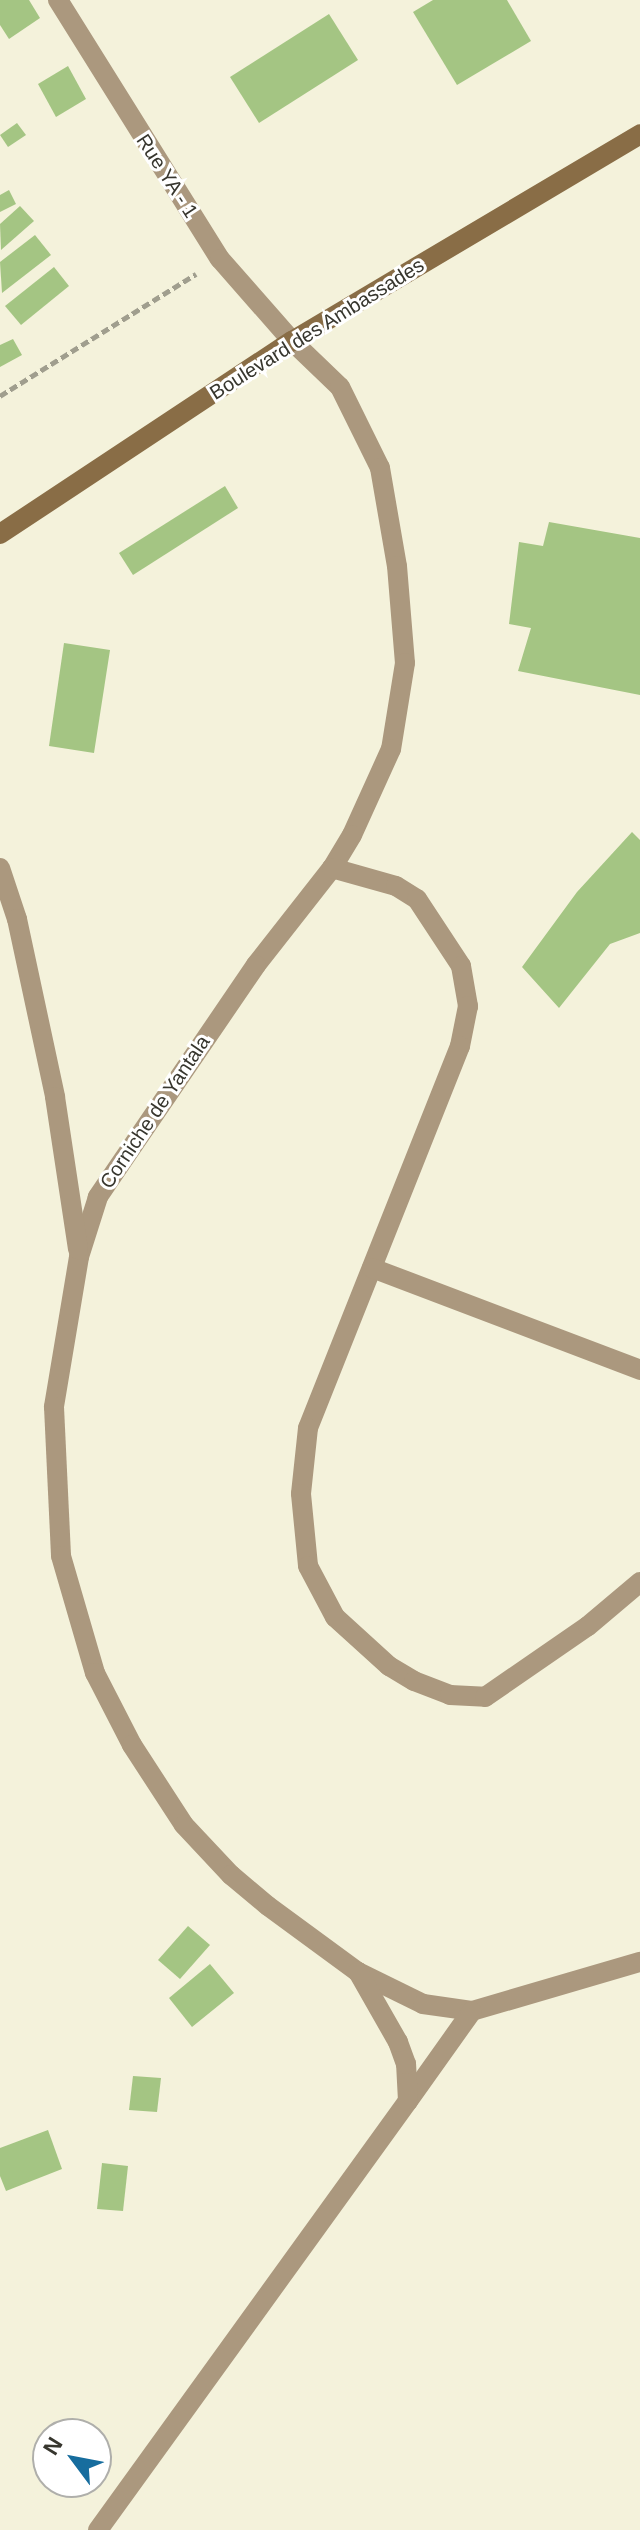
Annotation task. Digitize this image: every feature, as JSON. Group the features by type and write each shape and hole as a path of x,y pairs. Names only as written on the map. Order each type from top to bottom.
{"main road":[{"name":"Boulevard des Ambassades","path":"0,534 292,341 640,134"}],"street":[{"name":"Rue YA - 1","path":"58,0 220,259 292,341"},
{"name":"Corniche de Yantala","path":"292,341 340,387 380,468 397,566 405,663 391,749 376,788 332,868 256,965 98,1197 79,1257 54,1407 61,1556 95,1673 132,1745 184,1825 231,1875 358,1972 423,2004 472,2011 640,1962"},
{"path":"0,868 17,919 55,1097 79,1257"},
{"path":"332,868 396,886 417,899 461,966 468,1006 460,1046 308,1428 301,1494 308,1566 335,1617 389,1666 414,1681 450,1695 485,1697 577,1634 640,1582"},
{"path":"372,1268 640,1370"},
{"path":"358,1972 398,2042 406,2064 408,2101"},
{"path":"98,2530 472,2011"}],"path":[{"path":"0,396 220,259"}],"building":[{"path":"0,0 29,0 40,18 9,39 0,25"},
{"path":"433,0 507,0 531,41 457,85 413,12"},
{"path":"329,14 358,60 259,123 230,77"},
{"path":"68,66 86,99 56,117 38,84"},
{"path":"17,123 26,135 8,147 0,135"},
{"path":"9,190 16,204 0,212 0,195"},
{"path":"20,206 34,221 1,250 0,224"},
{"path":"35,235 51,255 2,293 0,262"},
{"path":"54,267 69,286 21,325 5,306"},
{"path":"13,339 22,355 0,367 0,345"},
{"path":"225,486 238,508 133,575 119,553"},
{"path":"549,522 640,538 640,695 518,671 531,628 509,624 519,542 543,546"},
{"path":"64,643 110,650 94,753 49,746"},
{"path":"632,832 640,840 640,933 610,944 559,1008 522,967 577,892"},
{"path":"188,1926 210,1945 180,1979 158,1960"},
{"path":"210,1964 234,1993 192,2027 169,1998"},
{"path":"133,2076 161,2078 157,2112 129,2110"},
{"path":"48,2130 62,2169 6,2191 0,2176 0,2148"},
{"path":"102,2163 128,2166 123,2211 97,2209"}]}
